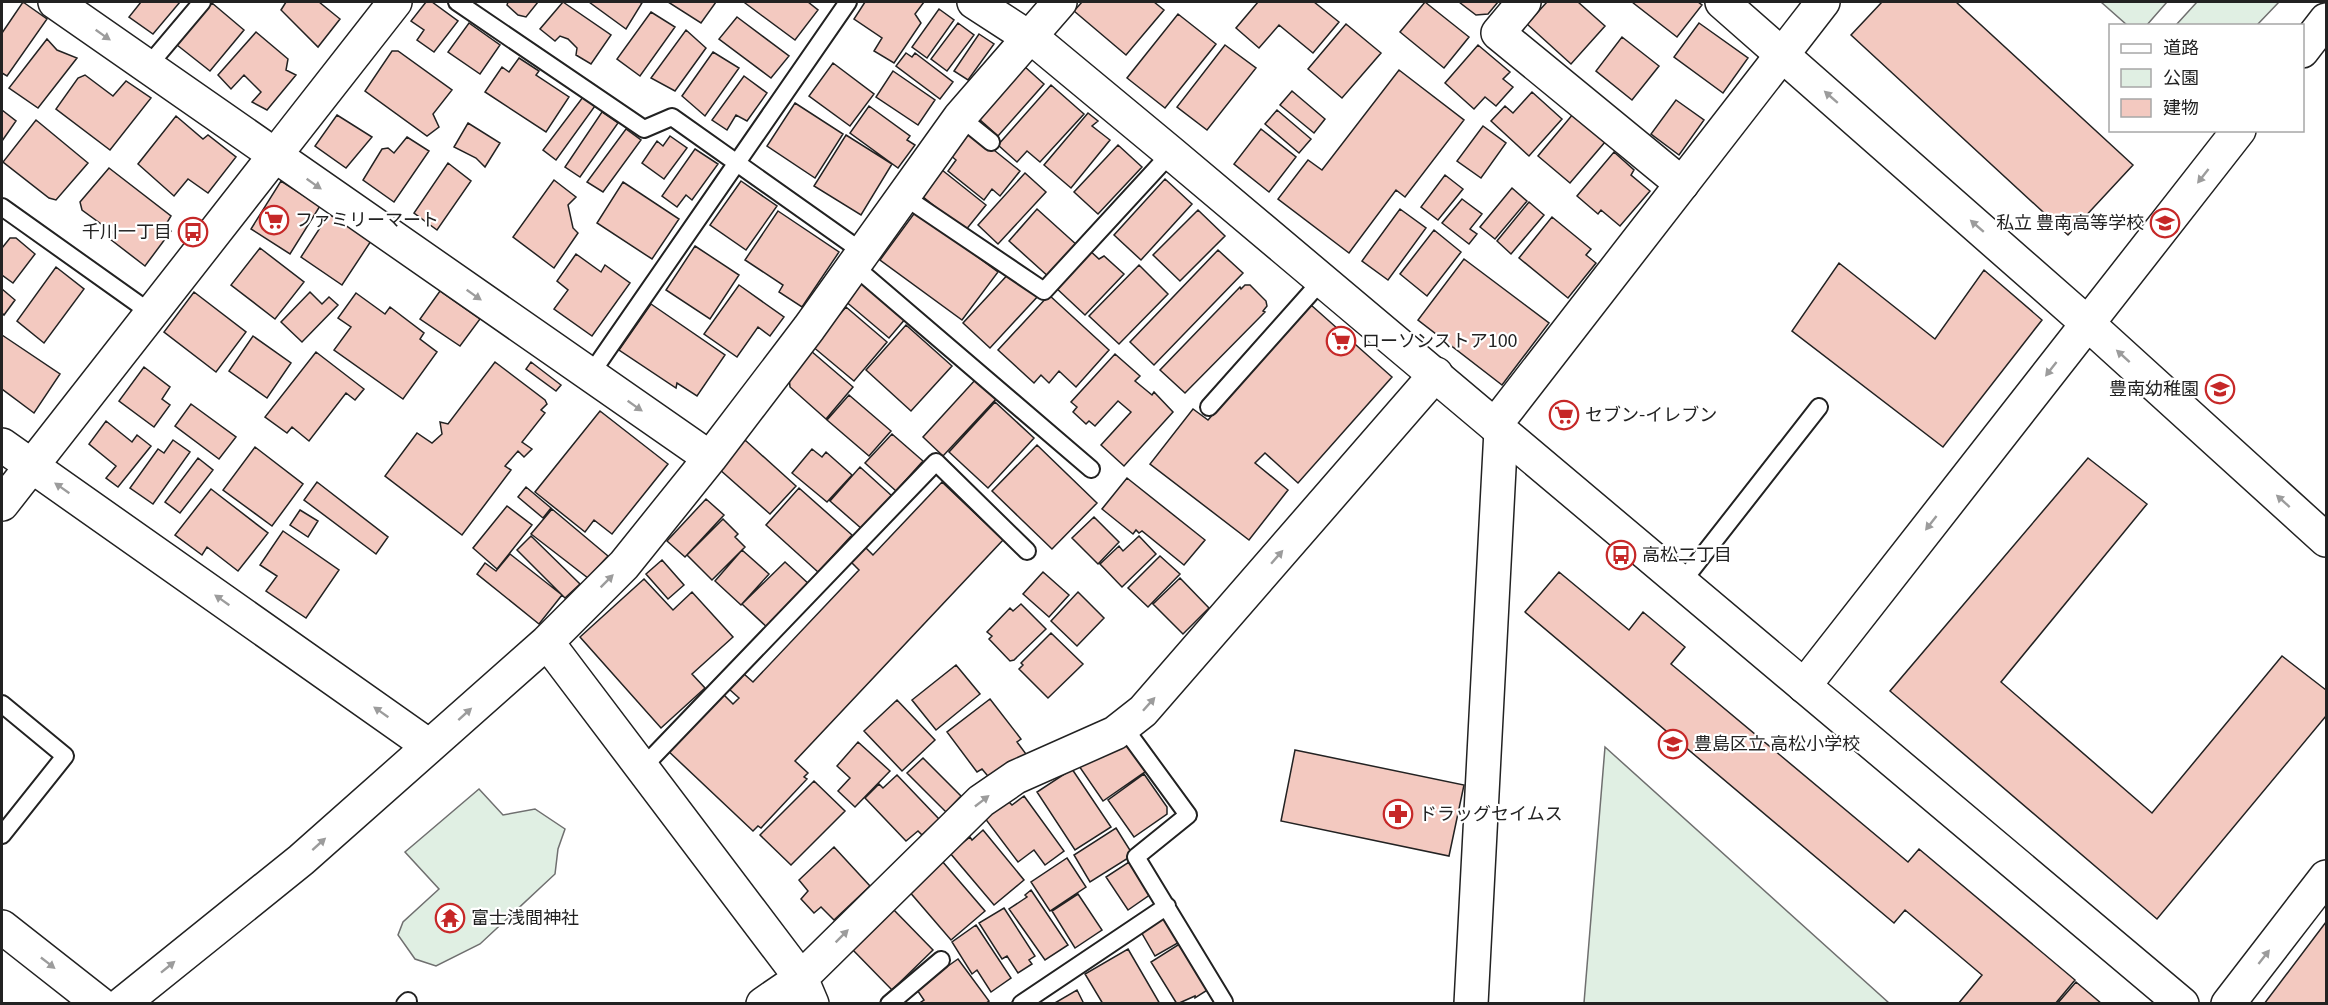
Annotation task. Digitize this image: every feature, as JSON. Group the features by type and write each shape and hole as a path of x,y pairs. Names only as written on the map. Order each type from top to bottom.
{"street":[{"path":"55,2 710,458"},
{"path":"2,504 394,2"},
{"path":"974,2 1042,46 1172,153 2182,1004"},
{"path":"136,1000 301,860 547,642 624,566 710,458 859,259 960,117 1060,2"},
{"path":"1524,2 1498,33 1682,184"},
{"path":"1722,2 2087,323 2326,540"},
{"path":"1471,1004 1498,427 1823,2"},
{"path":"2304,48 2326,20"},
{"path":"1804,686 2237,132"},
{"path":"763,1004 807,991 981,801 1016,777 1054,762 1123,726 1143,711 1436,374"},
{"path":"2,445 429,746"},
{"path":"547,642 807,991"},
{"path":"2228,1004 2326,877"},
{"path":"2,927 100,1004"}],"lane":[{"path":"148,66 202,2"},
{"path":"457,2 644,129 672,117 736,162 859,259 1091,469"},
{"path":"590,375 848,2"},
{"path":"960,117 991,142"},
{"path":"905,197 1044,291 1172,153"},
{"path":"2,207 151,313"},
{"path":"1209,407 1323,279"},
{"path":"1682,582 1819,407"},
{"path":"642,768 936,462 1026,551"},
{"path":"2,704 65,756 2,835"},
{"path":"1123,726 1188,815 1136,857 1224,1002 1222,1004"},
{"path":"1021,1004 1167,906"},
{"path":"889,1004 941,960"}],"green space":[{"path":"2101,2 2167,2 2148,24 2126,24"},
{"path":"2197,2 2279,2 2258,24 2177,24"},
{"path":"1605,747 1889,1003 1584,1003"},
{"path":"479,789 503,815 535,809 565,829 558,849 555,874 480,944 436,966 415,959 398,935 403,922 439,889 405,852"}],"building":[{"path":"23,2 47,19 7,76 2,73 2,33"},
{"path":"141,2 180,2 153,34 129,17"},
{"path":"286,2 319,2 340,19 318,47 281,10"},
{"path":"426,2 432,2 458,21 434,52 417,40 424,30 411,21"},
{"path":"508,2 538,2 526,17 518,15 507,5"},
{"path":"563,2 611,35 591,64 576,55 577,48 568,39 560,36 555,41 540,29"},
{"path":"589,2 639,2 642,3 626,29"},
{"path":"668,2 716,2 701,23"},
{"path":"746,2 808,2 818,10 795,40"},
{"path":"865,2 924,2 915,14 921,23 894,63 874,51 882,38 854,19"},
{"path":"1082,2 1154,2 1164,10 1126,55 1074,11"},
{"path":"1258,2 1314,2 1339,22 1313,53 1279,25 1259,48 1236,28"},
{"path":"1425,2 1469,37 1444,68 1400,32"},
{"path":"1459,2 1498,2 1488,14 1476,15"},
{"path":"1547,2 1578,2 1605,26 1571,64 1527,24"},
{"path":"1632,2 1698,2 1702,5 1677,37"},
{"path":"1882,2 1956,2 2133,165 2068,235 1851,35"},
{"path":"212,3 244,30 210,71 177,45"},
{"path":"939,9 954,20 927,58 912,47"},
{"path":"651,12 675,27 640,76 617,59"},
{"path":"1178,14 1216,44 1165,108 1127,78"},
{"path":"737,17 789,56 771,78 719,39"},
{"path":"469,23 500,45 480,74 448,52"},
{"path":"958,23 974,35 947,71 931,59"},
{"path":"1699,23 1748,58 1723,93 1674,57"},
{"path":"1346,24 1381,53 1342,98 1308,69"},
{"path":"686,30 706,48 675,91 651,78"},
{"path":"256,32 288,59 286,70 296,75 267,110 252,102 261,92 244,75 231,89 218,75"},
{"path":"979,34 994,44 968,80 954,71"},
{"path":"1622,37 1659,66 1632,100 1596,71"},
{"path":"47,39 57,50 77,58 38,108 9,88"},
{"path":"1225,45 1256,68 1207,130 1177,107"},
{"path":"1478,45 1510,72 1503,79 1513,87 1496,106 1485,97 1474,109 1445,83"},
{"path":"392,51 398,51 452,90 433,114 439,127 427,136 365,91"},
{"path":"713,52 739,68 705,116 682,96"},
{"path":"906,53 912,57 915,53 953,82 940,99 896,66"},
{"path":"519,58 539,71 536,75 569,97 546,132 485,92 502,67 509,72"},
{"path":"833,63 874,94 850,126 809,96"},
{"path":"1024,66 1044,84 998,136 978,118"},
{"path":"1399,70 1464,120 1405,197 1396,190 1349,253 1278,199 1308,160 1322,170"},
{"path":"893,71 935,100 918,125 876,97"},
{"path":"85,75 113,96 126,81 151,98 110,150 56,109 78,78"},
{"path":"744,76 767,93 747,121 736,115 727,130 712,120"},
{"path":"1051,85 1084,114 1040,162 1027,151 1017,162 998,145"},
{"path":"1292,91 1325,119 1314,133 1280,105"},
{"path":"1532,92 1562,119 1529,156 1491,121 1505,106 1513,113"},
{"path":"583,97 595,106 556,160 543,150"},
{"path":"1676,100 1704,120 1679,155 1651,134"},
{"path":"795,103 843,134 815,178 767,146"},
{"path":"869,106 910,136 907,140 915,145 898,168 850,133"},
{"path":"2,110 16,121 2,141"},
{"path":"1277,110 1311,139 1299,153 1265,124"},
{"path":"602,112 618,123 580,177 565,167"},
{"path":"1088,113 1098,121 1092,126 1110,140 1071,188 1044,165"},
{"path":"1573,114 1605,142 1570,183 1538,156"},
{"path":"337,115 372,137 346,168 315,146"},
{"path":"176,116 203,139 208,135 236,157 208,193 188,179 174,196 138,164"},
{"path":"36,120 88,163 56,200 49,198 3,162"},
{"path":"468,123 500,143 485,167 476,158 454,147"},
{"path":"1483,126 1506,143 1481,178 1457,161"},
{"path":"626,129 641,140 603,192 587,182"},
{"path":"1261,129 1296,157 1269,192 1234,164"},
{"path":"969,130 1020,171 1000,196 992,189 984,200 948,171 956,160 949,154"},
{"path":"846,135 892,164 861,215 814,186"},
{"path":"670,136 687,148 664,179 642,163 657,141 663,146"},
{"path":"407,137 429,151 394,202 363,180 382,149 388,148 394,153"},
{"path":"1118,145 1142,167 1098,214 1074,192"},
{"path":"695,149 718,164 692,200 686,195 677,207 662,196"},
{"path":"1614,152 1634,170 1631,175 1650,191 1620,226 1601,210 1598,214 1577,196"},
{"path":"448,163 471,181 437,230 414,213"},
{"path":"109,168 171,216 165,226 171,231 145,266 110,239 112,232 82,210 80,202"},
{"path":"942,170 986,205 965,231 922,196"},
{"path":"1025,173 1046,192 998,244 978,225"},
{"path":"1445,175 1463,189 1438,220 1421,207"},
{"path":"1165,179 1192,204 1141,260 1114,235"},
{"path":"554,180 576,197 568,205 573,228 578,233 554,268 513,237"},
{"path":"281,181 320,206 290,254 251,229"},
{"path":"741,181 777,206 746,250 710,225"},
{"path":"623,182 679,219 652,259 597,223"},
{"path":"1512,188 1527,201 1495,239 1480,227"},
{"path":"1462,199 1482,214 1470,229 1477,234 1469,244 1442,223"},
{"path":"1529,202 1544,215 1511,254 1497,241"},
{"path":"1037,209 1078,246 1050,278 1009,241"},
{"path":"1400,209 1426,228 1388,280 1362,261"},
{"path":"1198,210 1225,236 1180,281 1153,255"},
{"path":"778,211 839,252 802,307 779,292 783,285 745,260"},
{"path":"916,211 998,272 962,320 880,260"},
{"path":"329,214 371,241 342,285 301,257"},
{"path":"1552,217 1591,249 1586,255 1596,263 1568,298 1519,258"},
{"path":"1434,230 1461,252 1427,296 1400,274"},
{"path":"10,238 16,238 35,254 13,283 2,275 2,248"},
{"path":"695,246 739,275 710,319 666,290"},
{"path":"260,248 304,282 275,319 231,285"},
{"path":"1088,249 1099,259 1104,256 1124,274 1085,315 1054,286"},
{"path":"1218,250 1243,273 1154,365 1130,342"},
{"path":"576,254 601,272 605,265 630,283 592,336 554,309 568,290 557,281"},
{"path":"1464,259 1549,323 1502,385 1418,320"},
{"path":"1839,263 1935,339 1984,270 2042,320 1943,447 1792,331"},
{"path":"1139,265 1168,294 1119,344 1089,316"},
{"path":"56,267 84,289 44,343 17,321"},
{"path":"1012,270 1039,295 990,348 963,323"},
{"path":"861,280 906,318 889,338 844,300"},
{"path":"739,285 784,317 770,336 758,327 737,357 704,334"},
{"path":"1245,285 1250,285 1266,301 1267,306 1263,311 1265,312 1185,393 1160,370 1240,287 1241,289"},
{"path":"2,289 15,300 4,315 2,313"},
{"path":"440,291 480,319 460,346 420,319"},
{"path":"194,292 246,332 216,372 164,332"},
{"path":"310,292 322,304 329,297 338,305 302,342 281,322"},
{"path":"356,293 385,314 390,307 424,333 420,339 437,352 403,399 334,350 351,327 338,318"},
{"path":"1049,295 1109,350 1076,387 1059,371 1049,383 1041,375 1034,383 998,350"},
{"path":"651,304 725,355 697,396 677,383 676,388 619,350"},
{"path":"1311,305 1392,377 1298,483 1265,453 1255,463 1288,490 1249,540 1150,464 1193,409 1208,420"},
{"path":"846,307 887,342 854,381 812,346"},
{"path":"906,325 952,366 911,411 866,370"},
{"path":"2,335 60,374 34,413 2,389"},
{"path":"253,336 291,363 267,398 229,371"},
{"path":"811,351 853,387 826,419 790,387 789,377"},
{"path":"316,352 364,389 355,400 346,393 309,441 292,427 287,433 265,417"},
{"path":"1115,354 1140,376 1135,381 1152,395 1154,392 1173,412 1124,466 1101,445 1131,412 1118,401 1095,426 1089,421 1086,424 1073,412 1077,407 1071,402"},
{"path":"495,362 545,400 547,404 541,410 545,413 522,442 532,449 524,457 518,451 505,466 511,470 462,535 385,476 417,433 432,443 442,434 440,422 448,424"},
{"path":"531,362 561,385 556,391 526,369"},
{"path":"144,367 170,387 162,399 170,405 154,427 119,401"},
{"path":"976,379 997,398 943,456 923,437"},
{"path":"849,395 891,431 869,456 827,420"},
{"path":"995,402 1034,438 988,488 949,452"},
{"path":"191,404 236,437 219,459 175,426"},
{"path":"600,411 668,464 612,534 594,520 585,532 535,492"},
{"path":"106,421 132,442 137,435 151,446 118,487 106,478 116,466 89,444"},
{"path":"892,434 923,461 896,491 865,463"},
{"path":"173,440 190,452 153,504 130,488 158,449 164,453"},
{"path":"745,440 796,486 770,514 719,469"},
{"path":"1037,445 1097,503 1052,549 992,491"},
{"path":"255,447 303,484 272,526 223,490"},
{"path":"812,449 822,457 826,452 852,475 827,502 792,473"},
{"path":"198,458 213,470 180,513 165,502"},
{"path":"2088,458 2147,504 2001,682 2152,813 2282,656 2326,690 2326,716 2157,919 1890,691"},
{"path":"860,467 892,496 862,529 830,501"},
{"path":"1127,478 1205,540 1184,565 1142,531 1139,533 1136,530 1133,534 1102,509"},
{"path":"317,482 388,537 376,554 304,500"},
{"path":"942,482 1003,540 795,761 808,773 804,777 807,779 761,828 758,826 753,831 665,748 719,690 733,704 739,698 729,689 744,674 753,682 859,570 850,561 864,546 873,555"},
{"path":"526,487 551,508 543,518 518,497"},
{"path":"799,488 852,535 818,572 766,525"},
{"path":"211,489 268,533 238,571 207,547 202,555 175,535"},
{"path":"706,499 724,515 685,557 667,541"},
{"path":"507,506 532,525 497,569 473,548"},
{"path":"552,509 608,556 588,578 531,534"},
{"path":"300,510 318,521 308,537 290,525"},
{"path":"1094,517 1119,542 1098,564 1072,538"},
{"path":"723,519 738,534 735,537 745,547 712,580 687,555"},
{"path":"283,531 339,570 306,618 266,591 277,576 260,565"},
{"path":"531,536 580,584 565,598 517,550"},
{"path":"1139,536 1156,554 1122,587 1100,564 1119,546 1123,551"},
{"path":"742,550 769,574 741,605 715,581"},
{"path":"510,554 562,595 539,624 477,574 485,563 496,571"},
{"path":"1160,556 1180,574 1148,607 1128,588"},
{"path":"662,560 684,585 668,599 646,574"},
{"path":"785,562 810,585 769,629 742,604"},
{"path":"1043,572 1069,595 1049,617 1023,594"},
{"path":"1559,572 1629,630 1643,612 1685,647 1671,664 1908,862 1919,849 2075,980 2055,1004 1958,1004 1982,975 1905,910 1894,923 1525,612"},
{"path":"1180,578 1209,608 1183,634 1153,604"},
{"path":"644,579 673,610 692,592 733,637 692,674 705,688 661,728 580,637"},
{"path":"1078,592 1104,618 1077,646 1051,621"},
{"path":"1021,604 1046,629 1014,660 1010,661 989,639 992,636 987,632 1010,608 1013,611"},
{"path":"1051,633 1083,664 1048,698 1019,669 1023,665 1021,663"},
{"path":"956,665 980,694 936,730 912,700"},
{"path":"990,699 1021,739 1017,742 1026,754 992,781 982,769 977,772 947,732"},
{"path":"897,700 935,740 902,771 864,731"},
{"path":"1125,734 1149,769 1103,801 1079,766"},
{"path":"858,742 890,771 855,807 838,791 850,778 837,766"},
{"path":"1295,750 1464,785 1449,856 1281,821"},
{"path":"923,758 961,796 946,812 907,773"},
{"path":"1072,769 1111,827 1075,850 1037,792"},
{"path":"1144,774 1167,807 1167,814 1134,837 1108,800"},
{"path":"897,775 939,819 922,835 918,831 906,841 865,798 879,784 883,788"},
{"path":"814,781 845,811 791,865 760,835"},
{"path":"1024,796 1064,851 1045,865 1034,850 1018,862 984,817 1007,800 1012,805"},
{"path":"1116,828 1133,855 1090,882 1074,855"},
{"path":"983,830 1024,880 994,905 950,853 970,837 972,840"},
{"path":"834,847 870,886 834,920 821,907 814,913 801,899 808,891 799,880"},
{"path":"1067,858 1086,887 1050,911 1031,882"},
{"path":"942,861 985,911 951,940 908,890"},
{"path":"1129,862 1151,894 1128,910 1106,877"},
{"path":"1031,890 1068,945 1045,960 1009,909 1027,897 1025,895"},
{"path":"1078,894 1102,930 1075,948 1052,911"},
{"path":"892,908 933,950 892,990 851,948"},
{"path":"1004,908 1035,956 1029,960 1032,964 1018,973 1007,956 1002,959 979,923"},
{"path":"1168,914 1183,940 1155,956 1140,930"},
{"path":"2326,922 2326,1004 2264,1004"},
{"path":"976,925 1011,978 991,992 977,970 972,974 952,942"},
{"path":"1181,943 1209,989 1195,998 1195,996 1177,1004 1151,962"},
{"path":"1128,949 1160,1004 1103,1004 1085,974"},
{"path":"958,959 989,1001 985,1004 918,1004 924,1000 913,984 935,968 938,973"},
{"path":"2076,982 2102,1004 2057,1004"},
{"path":"1077,990 1084,1004 1053,1004"}],"place":[{"name":"ファミリーマート","path":"274,220"},
{"name":"私立 豊南高等学校","path":"2165,223"},
{"name":"千川一丁目","path":"193,232"},
{"name":"ローソンストア100","path":"1341,341"},
{"name":"豊南幼稚園","path":"2220,389"},
{"name":"セブン-イレブン","path":"1564,415"},
{"name":"高松二丁目","path":"1621,555"},
{"name":"豊島区立 高松小学校","path":"1673,744"},
{"name":"ドラッグセイムス","path":"1398,814"},
{"name":"富士浅間神社","path":"450,918"}]}
